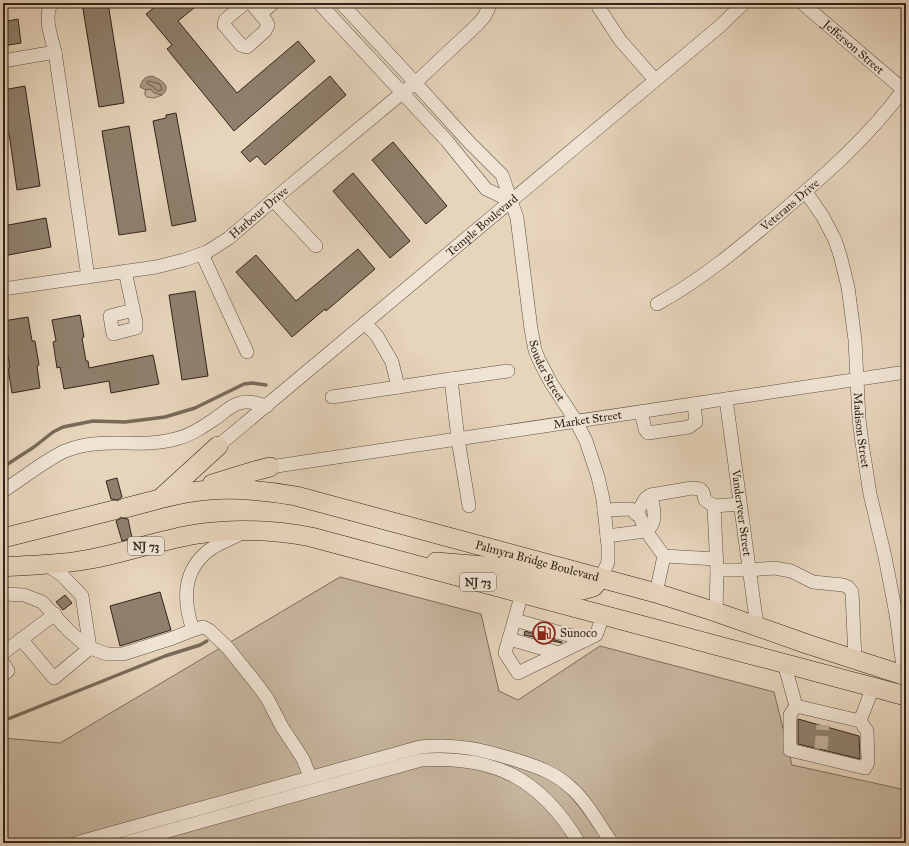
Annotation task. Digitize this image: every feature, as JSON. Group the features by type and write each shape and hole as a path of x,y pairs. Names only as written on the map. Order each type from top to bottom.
{"highway":[{"path":"160,498 218,446"},
{"path":"190,492 232,477 270,467"},
{"name":"Palmyra Bridge Boulevard","path":"3,538 160,498 190,492 229,489 266,491 296,496 656,593 855,660 905,675"},
{"name":"NJ 73","path":"3,567 47,565 100,557 196,534 246,531 295,534 312,537 906,696"},
{"path":"393,559 485,566 582,590 593,587 601,578"}],"street":[{"path":"51,3 48,17 55,52 88,277"},
{"path":"244,3 225,20 224,25 241,45 247,47 268,28 266,21 251,3"},
{"path":"261,14 273,3"},
{"path":"319,3 423,115 486,188 511,201"},
{"path":"341,3 468,141 502,175 511,201"},
{"name":"Harbour Drive","path":"3,289 156,267 202,254 229,238 415,83 478,24 484,17 491,3"},
{"path":"597,3 620,40 655,80"},
{"name":"Temple Boulevard","path":"218,446 720,26 744,3"},
{"name":"Jefferson Street","path":"802,3 905,89"},
{"path":"3,61 55,52"},
{"name":"Veterans Drive","path":"657,304 705,274 806,192 830,171 860,141 905,89"},
{"path":"456,152 468,141"},
{"name":"Madison Street","path":"806,192 823,217 835,240 848,287 855,340 862,443 870,494 885,557 896,614 905,675"},
{"path":"273,200 316,246"},
{"name":"Souder Street","path":"511,201 517,218 535,350 551,383 576,421 591,454 598,477 604,510 608,562 601,578"},
{"path":"202,254 247,352"},
{"path":"125,271 133,310"},
{"path":"365,323 376,336 392,362 398,387"},
{"path":"332,397 508,371"},
{"name":"Market Street","path":"270,467 906,372"},
{"path":"451,379 458,439 469,506"},
{"name":"Vanderveer Street","path":"726,399 757,626"},
{"path":"3,491 55,456 78,447 104,442 155,444 167,442 194,432 240,403 251,402 266,406"},
{"path":"641,412 645,429 648,433 689,427 696,422 694,404"},
{"path":"636,514 646,498 651,495 696,488 703,492 705,500 714,506 740,504"},
{"path":"607,536 646,531 651,527 654,523 651,495"},
{"path":"714,506 716,612"},
{"path":"604,510 631,509 640,517 646,531 664,556 750,570 775,568 791,571 814,582 843,585 848,587 852,592 855,660"},
{"path":"193,630 188,614 186,594 187,586 194,567 208,551 246,531"},
{"path":"656,593 664,556"},
{"path":"47,565 62,575 82,596 90,648"},
{"path":"3,594 24,595 42,602 55,614 69,631 90,648 107,654 123,654 203,627 209,630 224,643 260,687 282,727 303,759 310,777"},
{"path":"522,594 505,653 518,673 596,635 603,616"},
{"path":"3,653 55,614"},
{"path":"515,620 586,640"},
{"path":"21,639 54,678 90,648"},
{"path":"509,639 559,653"},
{"path":"3,663 8,671 3,675"},
{"path":"784,663 796,706 790,715 790,750 821,753 865,768 868,762 867,732 860,720"},
{"path":"860,720 873,687"},
{"path":"796,706 824,718 860,720"},
{"path":"76,843 420,747 452,746 496,753 538,767 560,778 572,788 582,800 612,843"},
{"path":"125,843 421,760 444,759 488,765 505,771 531,787 550,802 561,814 580,843"}],"shaded area":[{"path":"148,89 162,95 154,98 147,97 145,95 145,91"},
{"path":"340,577 481,614 499,691 518,700 600,646 774,692 792,765 906,790 906,843 3,843 3,738 60,743"}],"water":[{"path":"152,76 162,81 166,86 165,92 162,95 154,93 150,89 146,90 140,87 144,79"}],"building":[{"path":"82,3 108,3 124,103 99,107"},
{"path":"160,3 200,3 178,21 237,93 298,41 315,61 234,131 167,49 172,45 146,14"},
{"path":"18,19 21,43 3,46 3,22"},
{"path":"330,76 346,95 265,165 257,156 250,162 241,152"},
{"path":"25,86 40,186 17,190 9,133 6,133 3,112 3,90"},
{"path":"176,113 196,221 172,226 153,121 166,118 166,115"},
{"path":"129,126 146,231 119,235 102,131"},
{"path":"393,142 447,206 426,224 372,160"},
{"path":"353,173 410,241 390,258 333,191"},
{"path":"46,218 51,247 3,256 3,226"},
{"path":"358,249 375,269 326,311 325,309 292,337 236,272 256,255 296,301"},
{"path":"195,291 208,376 182,380 169,295"},
{"path":"80,315 84,337 82,338 86,361 88,361 89,368 153,355 159,384 111,393 109,381 64,389 60,367 57,368 53,342 56,341 52,320"},
{"path":"28,317 32,341 35,341 39,365 37,366 40,388 12,393 8,368 10,368 6,345 4,345 3,340 3,321"},
{"path":"117,478 122,497 118,500 111,499 106,481"},
{"path":"121,518 128,519 132,538 122,541 116,521"},
{"path":"160,592 171,630 120,646 110,606"},
{"path":"65,595 72,603 63,610 56,602"},
{"path":"525,631 562,642 562,643 524,635"},
{"path":"798,719 859,736 860,759 798,744"}],"waterway":[{"path":"3,467 34,447 53,432 63,427 93,421 125,422 165,417 195,408 244,384 253,383 266,385"},
{"path":"3,721 165,656 200,645 207,641"}],"tunnel":[{"path":"821,749 823,725"}],"place":[{"name":"Sunoco","path":"544,633"}]}
